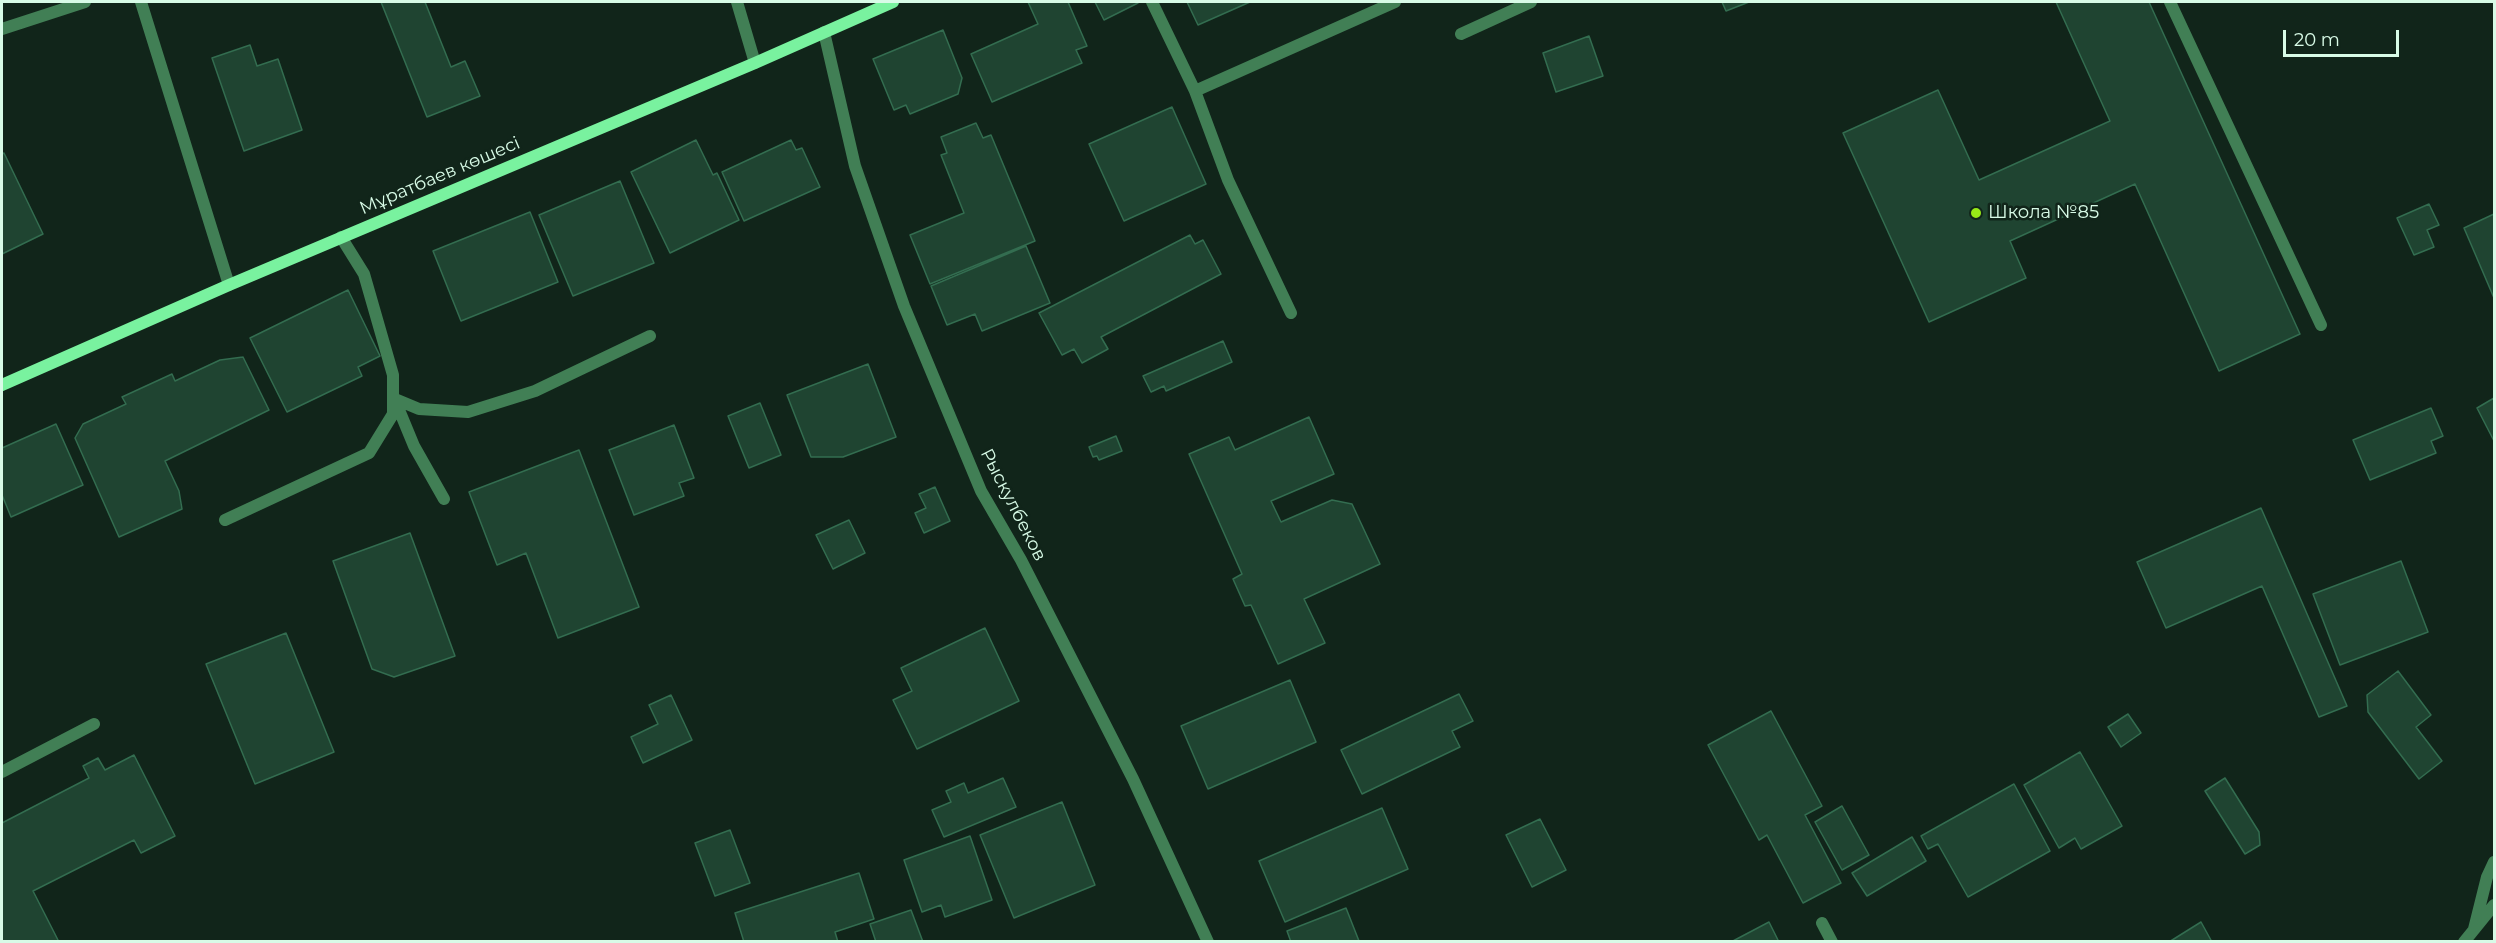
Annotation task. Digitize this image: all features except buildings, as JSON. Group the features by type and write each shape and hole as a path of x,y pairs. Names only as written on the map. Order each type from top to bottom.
{"street":[{"path":"2,29 85,2"},
{"path":"141,2 229,285"},
{"path":"737,2 755,63"},
{"name":"Мұратбаев көшесі","path":"2,385 229,285 755,63 893,2"},
{"path":"1152,2 1195,91 1228,180 1291,313"},
{"path":"1195,91 1395,2"},
{"path":"1461,34 1531,2"},
{"path":"2170,2 2321,325"},
{"name":"Рыскулбеков","path":"824,32 855,166 904,306 981,491 1021,560 1133,779 1206,938"},
{"path":"225,520 369,453 393,414 395,399 393,375 364,274 341,237"},
{"path":"395,399 419,409 468,411 535,391 650,336"},
{"path":"395,399 414,446 444,499"},
{"path":"2,772 94,724"},
{"path":"2474,930 2487,877 2494,862"},
{"path":"2464,942 2494,905"},
{"path":"1822,923 1832,942"},
{"path":"1193,942 1206,938"}],"place":[{"name":"Школа №85","path":"1976,213"}]}
